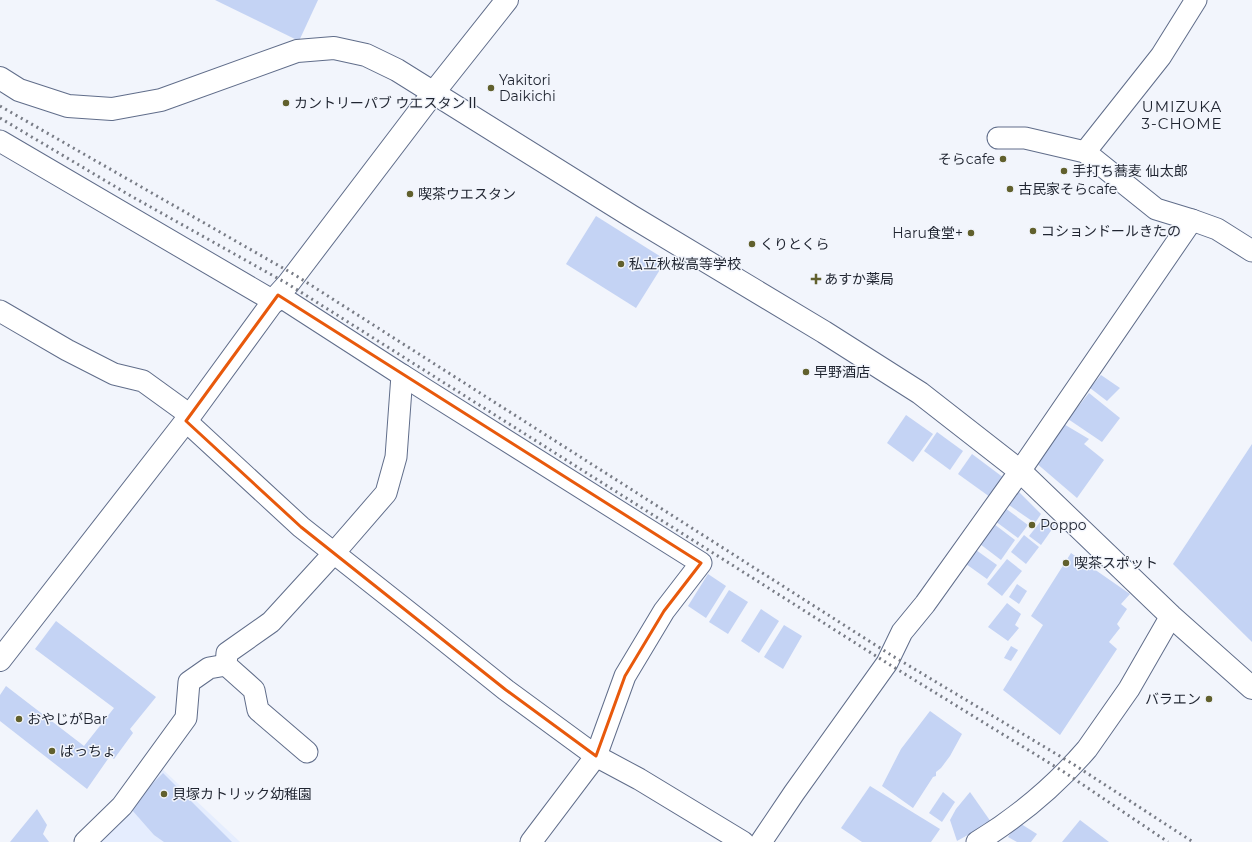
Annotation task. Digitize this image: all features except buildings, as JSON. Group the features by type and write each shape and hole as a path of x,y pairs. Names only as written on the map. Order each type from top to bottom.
{"street":[{"path":"0,660 188,418 276,298 434,92 507,0"},
{"path":"1085,152 1160,56 1196,0"},
{"path":"0,78 19,90 68,106 112,109 161,100 297,51 334,48 366,55 397,70 631,216 831,336 920,394 1020,470 1171,616 1252,688"},
{"path":"998,138 1025,138 1085,152 1156,209 1192,220 1217,230 1252,251"},
{"path":"0,141 276,298 402,375 701,563 664,611 625,676 596,756 531,842"},
{"path":"761,842 794,793 887,663 902,632 925,604 1020,470 1192,220"},
{"path":"0,311 67,350 114,374 144,381 188,418 301,527 426,624 506,690 596,756 638,779 743,842"},
{"path":"226,665 227,654 271,622 386,493 396,457 402,375"},
{"path":"977,842 993,832 1048,790 1087,749 1129,689 1171,616"},
{"path":"226,665 254,690 258,710 307,752"},
{"path":"85,842 122,806 186,718 189,682 209,668 226,665"}],"highlighted area":[{"path":"278,295 701,563 664,611 625,676 596,756 506,690 301,527 186,421"}],"shaded area":[{"name":"貝塚カトリック幼稚園","path":"160,767 240,842 101,842"}],"railway":[{"path":"0,106 295,275 891,655 1073,764 1193,842"},
{"path":"0,118 131,196 288,284 887,663 1064,772 1168,842"}],"place":[{"name":"Yakitori Daikichi","path":"491,88"},
{"name":"カントリーパブ ウエスタンⅡ","path":"286,103"},
{"name":"そらcafe","path":"1003,159"},
{"name":"手打ち蕎麦 仙太郎","path":"1064,171"},
{"name":"古民家そらcafe","path":"1010,189"},
{"name":"喫茶ウエスタン","path":"410,194"},
{"name":"コションドールきたの","path":"1033,231"},
{"name":"Haru食堂+","path":"971,233"},
{"name":"くりとくら","path":"752,244"},
{"name":"私立秋桜高等学校","path":"621,264"},
{"name":"あすか薬局","path":"816,279"},
{"name":"早野酒店","path":"806,372"},
{"name":"Poppo","path":"1032,525"},
{"name":"喫茶スポット","path":"1066,563"},
{"name":"バラエン","path":"1209,699"},
{"name":"おやじがBar","path":"19,719"},
{"name":"ばっちょ","path":"52,751"},
{"name":"貝塚カトリック幼稚園","path":"164,794"}],"district":[{"name":"UMIZUKA 3-CHOME","path":"1182,116"}]}
